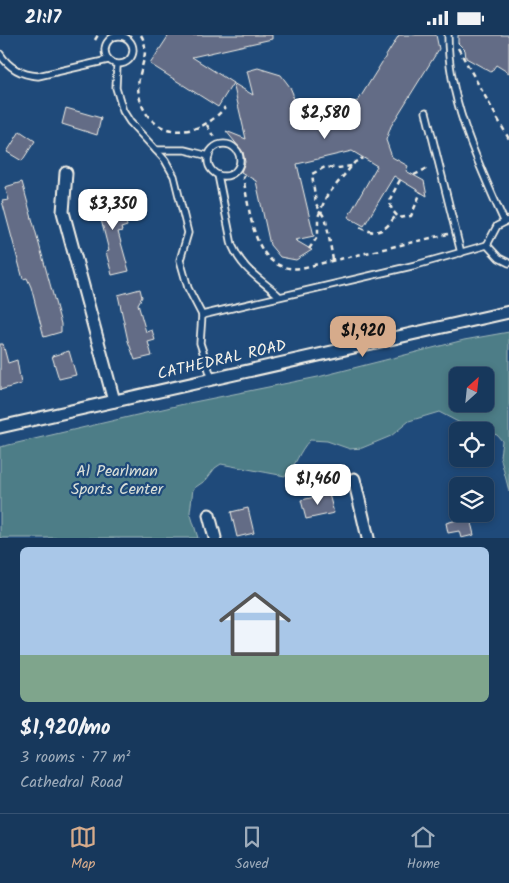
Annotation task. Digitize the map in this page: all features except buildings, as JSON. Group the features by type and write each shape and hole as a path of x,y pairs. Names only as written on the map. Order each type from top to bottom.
{"street":[{"path":"66,173 63,213 114,401"},
{"name":"CATHEDRAL ROAD","path":"0,427 509,312"},
{"path":"354,479 368,538"},
{"path":"209,515 215,538"}],"lane":[{"path":"202,315 461,253 487,245 493,231 506,220 465,125 452,78 448,35"},
{"path":"115,36 125,37 132,44 133,54 127,62 117,65 108,60 104,51 107,41 115,36"},
{"path":"0,54 9,65 18,71 38,76 108,60"},
{"path":"117,65 116,88 123,111 130,122 170,167 174,175 188,233 180,260 188,288 202,315 200,343 212,379"},
{"path":"426,112 461,253"},
{"path":"218,175 229,176 238,169 240,164 239,153 231,145 220,144 208,156 210,167 218,175 232,245 243,265 279,296"},
{"path":"156,150 186,150 208,156"},
{"path":"487,245 499,258 509,263"}],"path":[{"path":"95,40 98,35"},
{"path":"141,35 145,42 146,55 140,71 138,88 143,106 148,114 162,126 179,131 196,130 218,117 225,107"},
{"path":"456,43 509,139"},
{"path":"207,125 213,136 216,135"},
{"path":"309,249 318,236 320,211 330,190 352,166 363,158"},
{"path":"414,175 438,163"},
{"path":"333,259 326,219 320,211 315,198 312,173 326,167 352,166"},
{"path":"244,175 242,178 258,244 267,258 280,267 294,269 455,233"},
{"path":"400,180 389,201 396,215 404,219 411,216 421,192"},
{"path":"360,227 366,231 380,232 386,229 396,215"}],"green space":[{"name":"Al Pearlman Sports Center","path":"509,332 509,491 500,456 502,441 494,434 494,422 458,422 439,412 409,421 391,436 362,448 350,449 327,441 310,440 285,476 221,464 215,468 206,480 193,489 190,512 198,538 0,538 0,447 184,404 318,377 464,340"}]}
